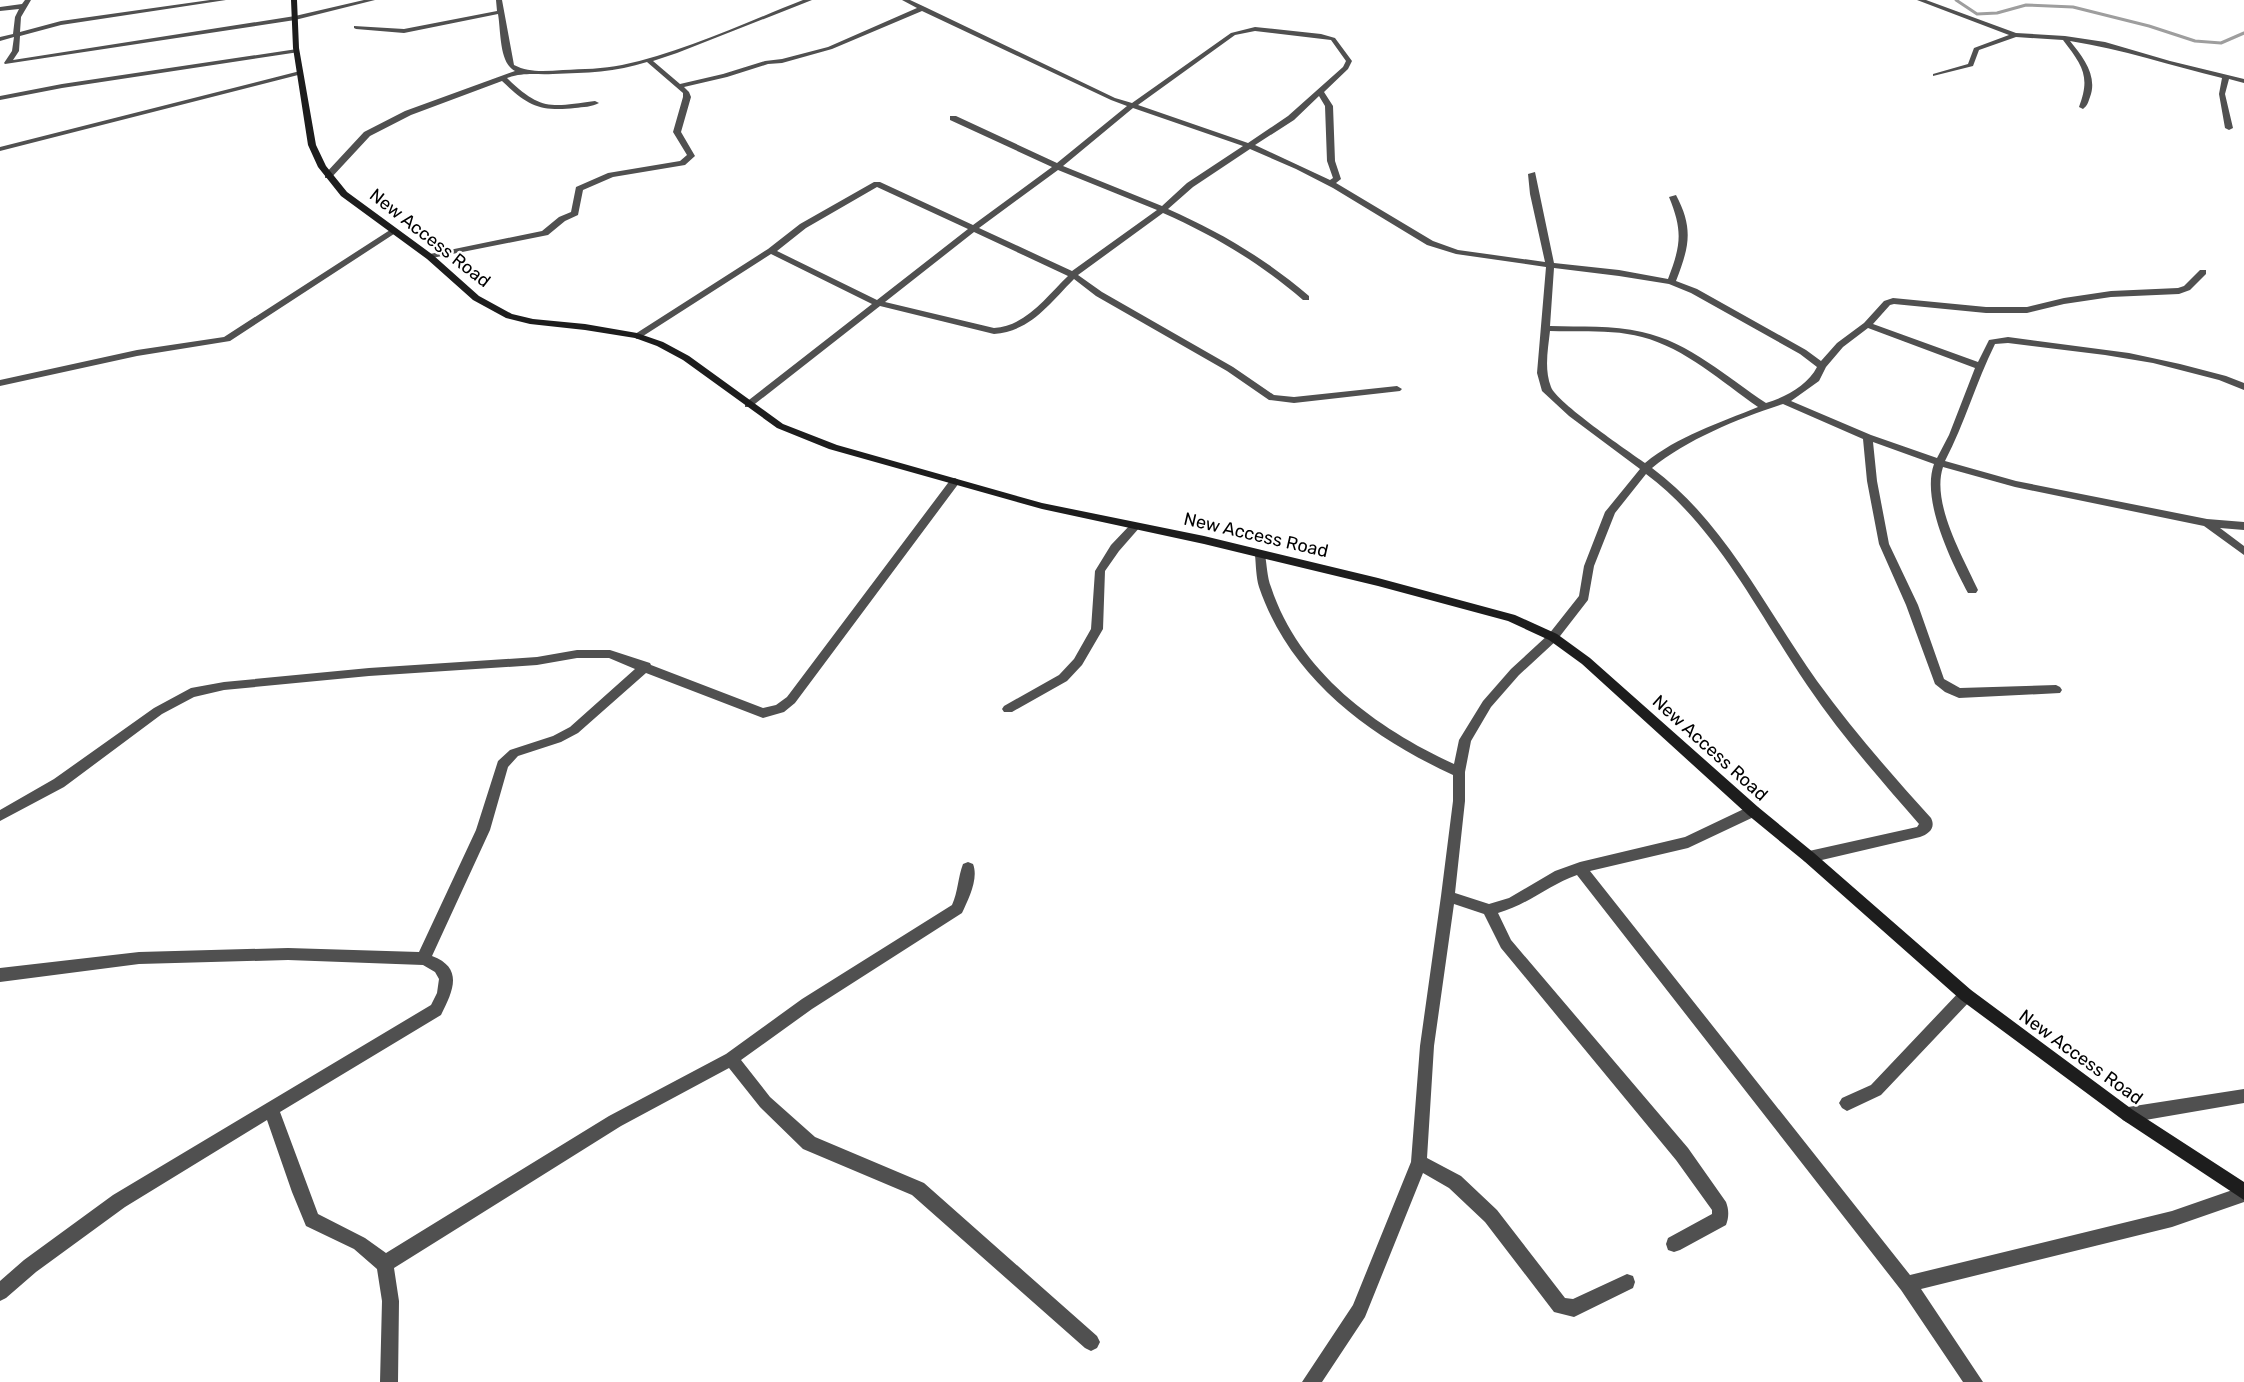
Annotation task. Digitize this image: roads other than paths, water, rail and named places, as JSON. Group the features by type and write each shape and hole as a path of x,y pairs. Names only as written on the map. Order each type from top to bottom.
{"main road":[{"name":"New Access Road","path":"294,0 297,51 312,145 328,176 344,194 430,257 476,298 509,316 533,322 585,327 637,336 686,358 780,426 833,447 1042,506 1204,540 1378,582 1511,618 1553,637 1586,661 1753,811 1809,856 1966,995 2128,1115 2244,1193"}],"street":[{"path":"0,39 80,20 223,0"},
{"path":"27,3 18,17 18,47 14,56 4,66 295,18 372,0"},
{"path":"499,0 511,66 521,71 540,73 604,70 649,61 809,0"},
{"path":"905,0 1094,91 1247,145 1330,183 1430,243 1456,252 1671,282 1694,291 1803,352 1822,366"},
{"path":"1920,0 2015,35 2065,38 2105,44 2244,81"},
{"path":"0,9 27,3"},
{"path":"680,86 725,76 767,62 782,61 830,48 923,8"},
{"path":"356,27 404,31 501,12"},
{"path":"748,405 877,303 1058,166 1132,106 1233,34 1246,30 1310,34 1332,39 1348,61 1346,68 1291,118 1247,145 1190,185 1163,209 1073,275 1034,315 1008,330 994,331 877,303 771,251"},
{"path":"1935,75 1971,65 1976,50 2015,35"},
{"path":"2065,38 2085,69 2089,83 2090,88 2083,107"},
{"path":"0,98 62,86 297,51"},
{"path":"430,257 545,233 554,228 559,221 575,213 579,189 611,175 688,160 691,156 690,151 677,132 687,97 680,86 649,61"},
{"path":"328,176 367,134 408,113 521,71"},
{"path":"0,149 300,73"},
{"path":"2226,77 2222,94 2229,128"},
{"path":"503,78 532,105 554,108 595,103"},
{"path":"1320,91 1329,106 1331,161 1337,179 1330,183"},
{"path":"953,118 1058,166 1163,209 1260,260 1306,298"},
{"path":"1532,174 1534,194 1550,265 1542,373 1547,391 1572,414 1646,468 1681,498 1715,539 1812,683 1862,750 1926,822 1926,828 1920,832 1809,856"},
{"path":"637,336 771,251 810,221 877,184 1073,275 1099,294 1230,369 1272,398 1294,400 1397,389"},
{"path":"1671,282 1686,238 1684,220 1673,197"},
{"path":"0,383 137,353 227,339 393,232"},
{"path":"1311,1382 1359,1311 1419,1162 1427,1046 1448,896 1459,801 1459,772 1465,740 1475,721 1515,672 1553,637 1584,597 1589,566 1610,512 1646,468 1664,453 1696,436 1784,401 1816,379 1822,366 1840,345 1868,325 1887,303 1893,301 1986,310 2027,310 2064,301 2111,294 2179,291 2187,288 2202,272"},
{"path":"1868,325 1979,366"},
{"path":"1545,328 1617,331 1655,338 1681,352 1765,407"},
{"path":"1972,590 1941,511 1935,486 1938,462 1952,438 1979,366 1992,342 2008,340 2178,365 2232,381 2244,387"},
{"path":"1784,401 1868,437 1938,462 2015,484 2207,523 2244,526"},
{"path":"1868,437 1872,481 1884,544 1912,605 1939,681 1948,689 1959,693 2056,690"},
{"path":"0,816 59,783 158,711 191,693 224,686 369,672 537,661 577,654 610,654 763,713 780,709 791,700 955,481"},
{"path":"2207,523 2244,551"},
{"path":"1008,709 1063,678 1078,662 1097,629 1100,571 1115,548 1135,527"},
{"path":"1260,555 1265,585 1292,644 1316,676 1355,712 1393,738 1426,758 1459,772"},
{"path":"423,959 483,830 502,765 514,753 557,739 574,730 646,666"},
{"path":"1448,896 1489,910 1513,903 1560,875 1688,842 1753,811"},
{"path":"384,1264 615,1121 731,1059 807,1004 957,909 964,894 968,868"},
{"path":"1580,868 1907,1284 1974,1382"},
{"path":"1489,910 1506,944 1682,1154 1720,1208 1720,1219 1674,1244"},
{"path":"0,975 139,958 288,954 423,959 438,963 446,975 446,990 435,1010 119,1201 30,1266 0,1292"},
{"path":"1847,1103 1876,1090 1966,995"},
{"path":"731,1059 765,1102 809,1143 918,1189 1091,1342"},
{"path":"2128,1115 2244,1096"},
{"path":"271,1108 312,1220 352,1239 384,1264 390,1282 389,1382"},
{"path":"1419,1162 1455,1182 1491,1216 1560,1306 1566,1309 1574,1308 1628,1282"},
{"path":"1907,1284 2172,1219 2244,1193"}],"waterway":[{"path":"1956,0 1977,14 1997,13 2026,5 2073,7 2149,26 2195,41 2221,43 2244,33"}]}
